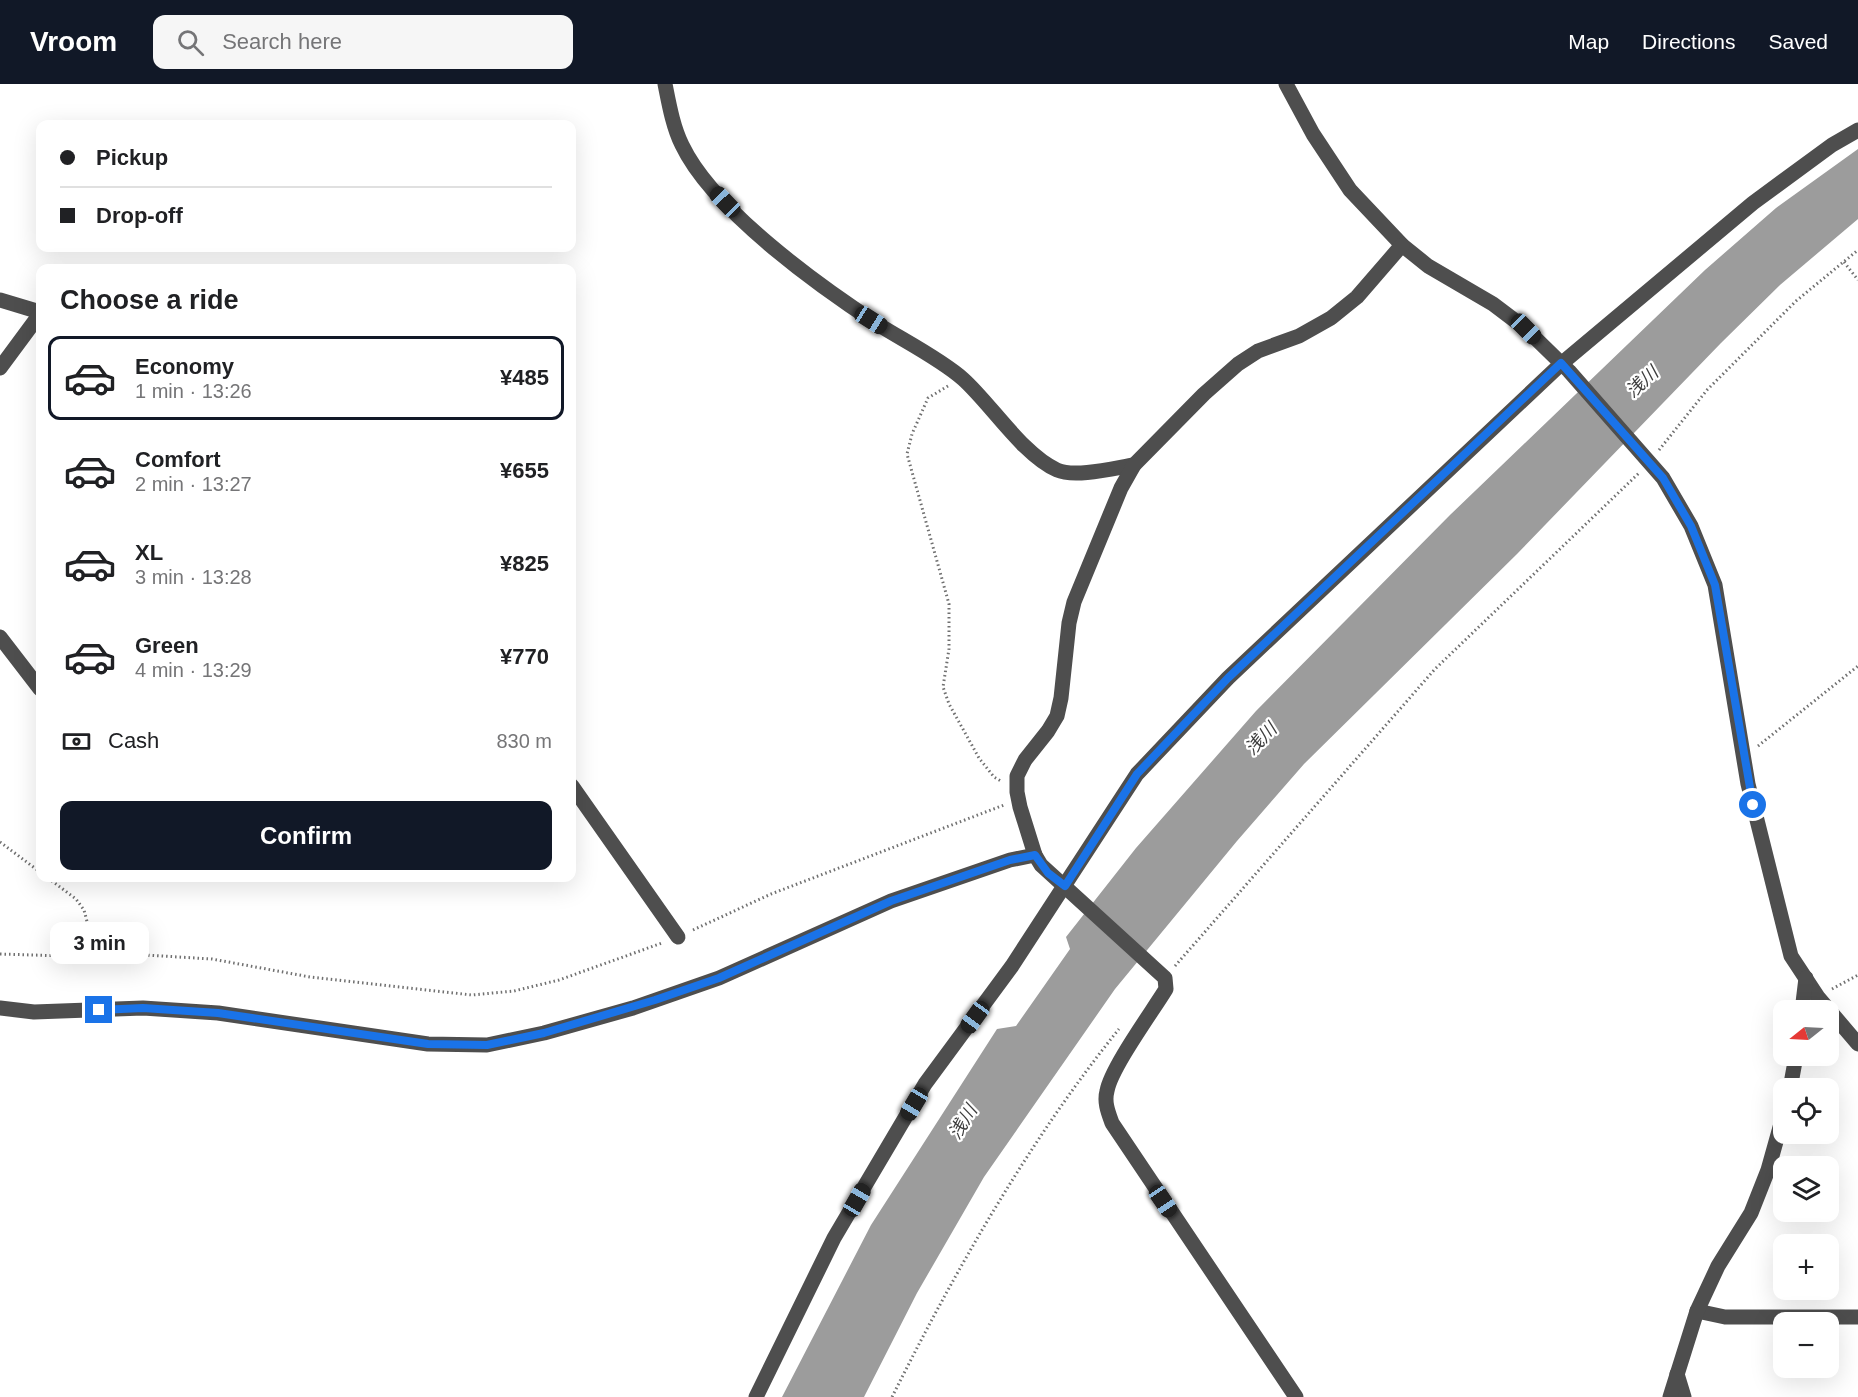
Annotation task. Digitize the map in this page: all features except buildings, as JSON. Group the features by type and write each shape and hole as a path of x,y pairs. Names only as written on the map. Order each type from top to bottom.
{"street":[{"path":"665,84 669,108 682,146 710,186 756,234 853,308 962,378 1033,453 1058,471 1082,472 1134,465"},
{"path":"1286,84 1313,134 1350,190 1402,245 1428,266 1493,304 1526,329 1565,367 1663,478 1691,526 1715,585 1748,784 1791,956 1818,998 1858,1044"},
{"path":"756,1397 834,1238 925,1084 1068,889 1137,774 1228,678 1565,367 1753,203 1858,130"},
{"path":"1296,1397 1123,1142 1106,1108 1107,1089 1121,1061 1166,989 1159,973 1048,873 1035,855 1018,796 1017,777 1024,760 1048,731 1057,716 1069,623 1074,602 1121,488 1134,465 1204,394 1238,364 1258,351 1299,336 1331,318 1357,297 1402,245"},
{"path":"0,300 36,312"},
{"path":"0,368 36,318"},
{"path":"0,637 36,683"},
{"path":"576,792 678,937"},
{"path":"0,1008 34,1012 143,1008 218,1013 428,1044 487,1045 544,1033 719,978 891,901 1010,860 1035,855"},
{"path":"1803,1000 1806,978"},
{"path":"1670,1397 1697,1311 1718,1266 1751,1212 1768,1170 1775,1144"},
{"path":"1697,1311 1725,1317 1858,1317"},
{"path":"1677,1374 1684,1397"}],"path":[{"path":"1159,973 1435,669 1796,301 1858,250"},
{"path":"1844,262 1858,280"},
{"path":"0,954 65,957 96,952 212,959 310,977 472,995 514,992 559,980 678,937 771,894 1018,796 994,777 979,758 949,704 943,687 949,649 949,604 907,454 912,434 928,398 962,378"},
{"path":"1745,756 1858,666"},
{"path":"0,842 36,869"},
{"path":"54,882 76,898 84,910 96,952"},
{"path":"1818,998 1858,975"},
{"path":"892,1397 961,1267 1011,1184 1087,1069 1124,1022"}],"water":[{"name":"浅川","path":"1858,149 1858,219 1780,285 1721,343 1517,554 1304,764 1115,989 984,1177 917,1293 864,1397 782,1397 871,1225 997,1029 1016,1026 1070,949 1066,937 1136,848 1256,711 1450,515 1705,270 1776,208"}],"route":[{"path":"99,1010 143,1008 218,1013 428,1044 487,1045 544,1033 633,1008 719,978 891,901 1010,860 1035,855 1048,873 1065,886 1137,774 1228,678 1561,363 1663,478 1691,526 1715,585 1753,805"}]}
